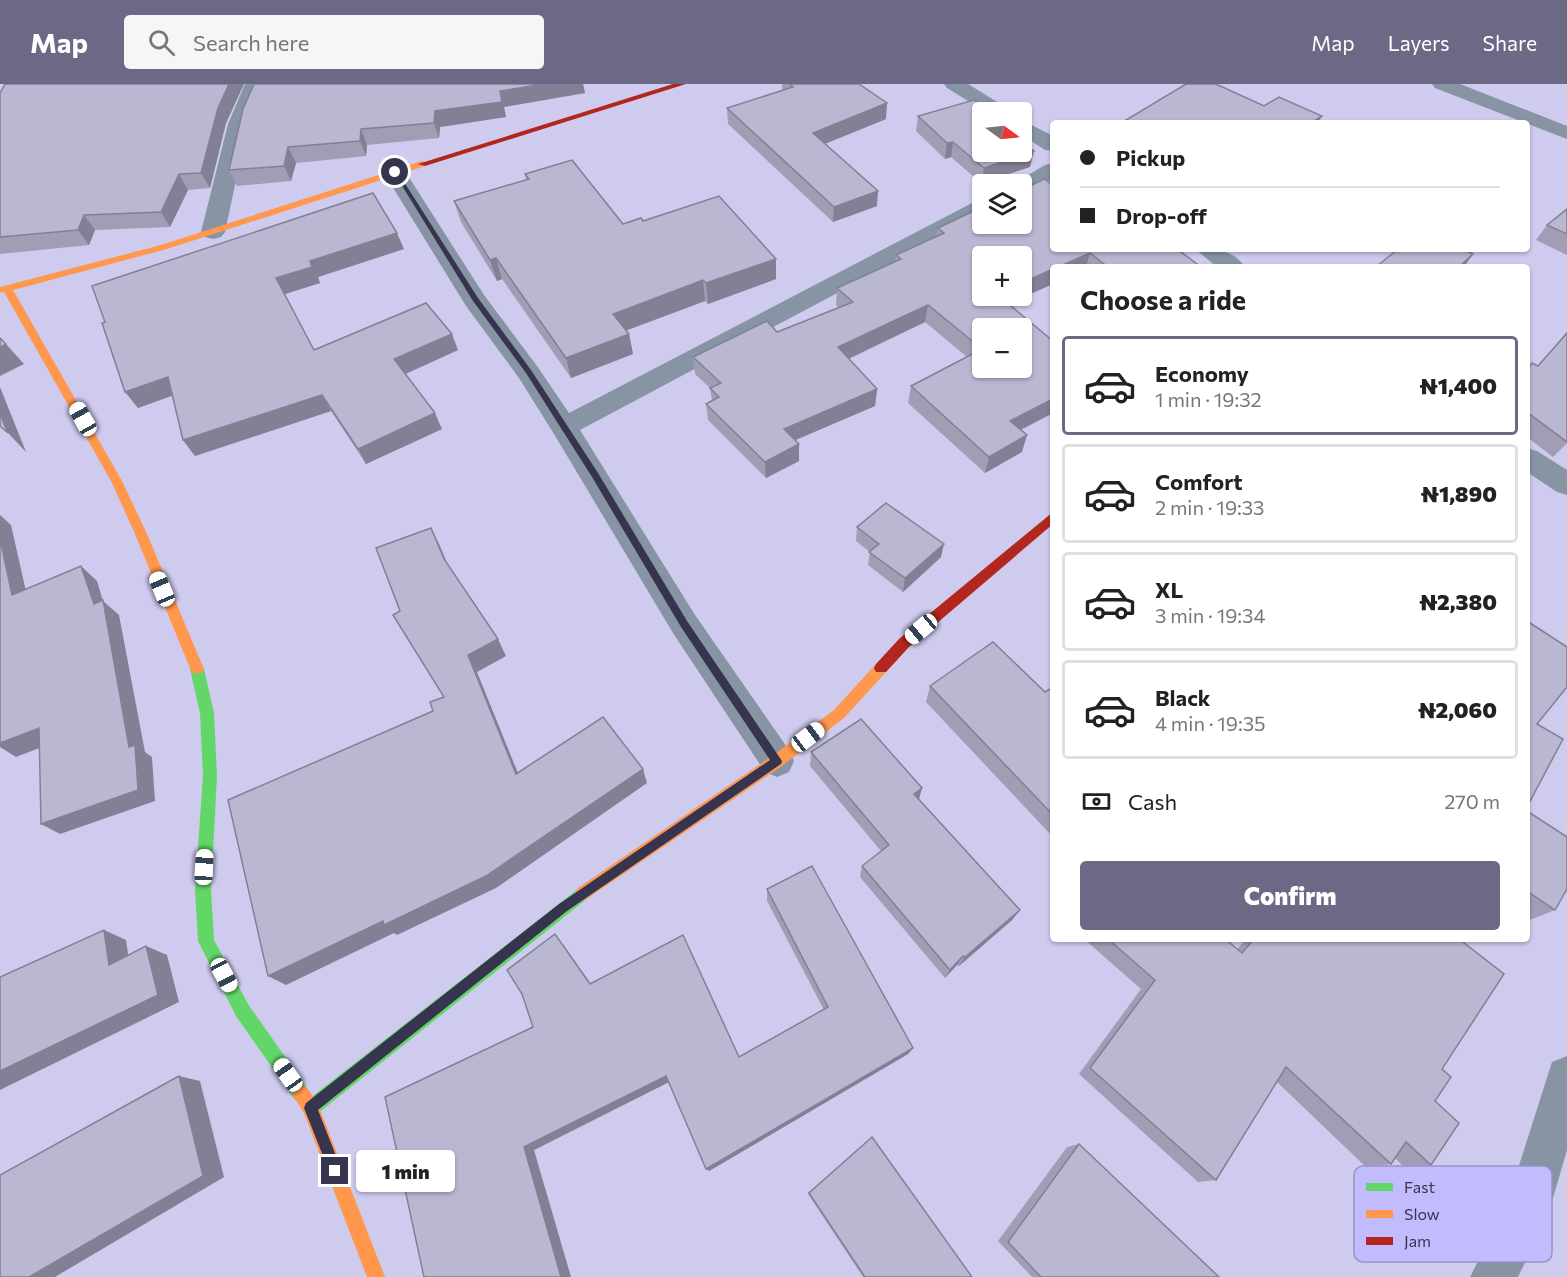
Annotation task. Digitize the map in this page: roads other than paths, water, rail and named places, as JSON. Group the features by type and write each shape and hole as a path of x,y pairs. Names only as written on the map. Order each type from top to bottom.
{"street":[{"path":"213,232 238,124 255,84"},
{"path":"376,1277 311,1108 242,1010 206,941 203,890 210,775 207,713 200,677 141,537 104,457 4,289 164,247 395,172 682,84"},
{"path":"954,84 984,102"},
{"path":"1442,84 1567,133"},
{"path":"1032,132 1050,143"},
{"path":"395,172 476,300 564,427 684,624 785,755"},
{"path":"1032,182 1050,172"},
{"path":"564,427 972,212"},
{"path":"1211,252 1229,264"},
{"path":"1530,460 1567,484"},
{"path":"311,1108 563,908 785,755 839,714 904,643 1050,520"},
{"path":"1541,1166 1567,1077"},
{"path":"1493,1277 1501,1262"}]}
